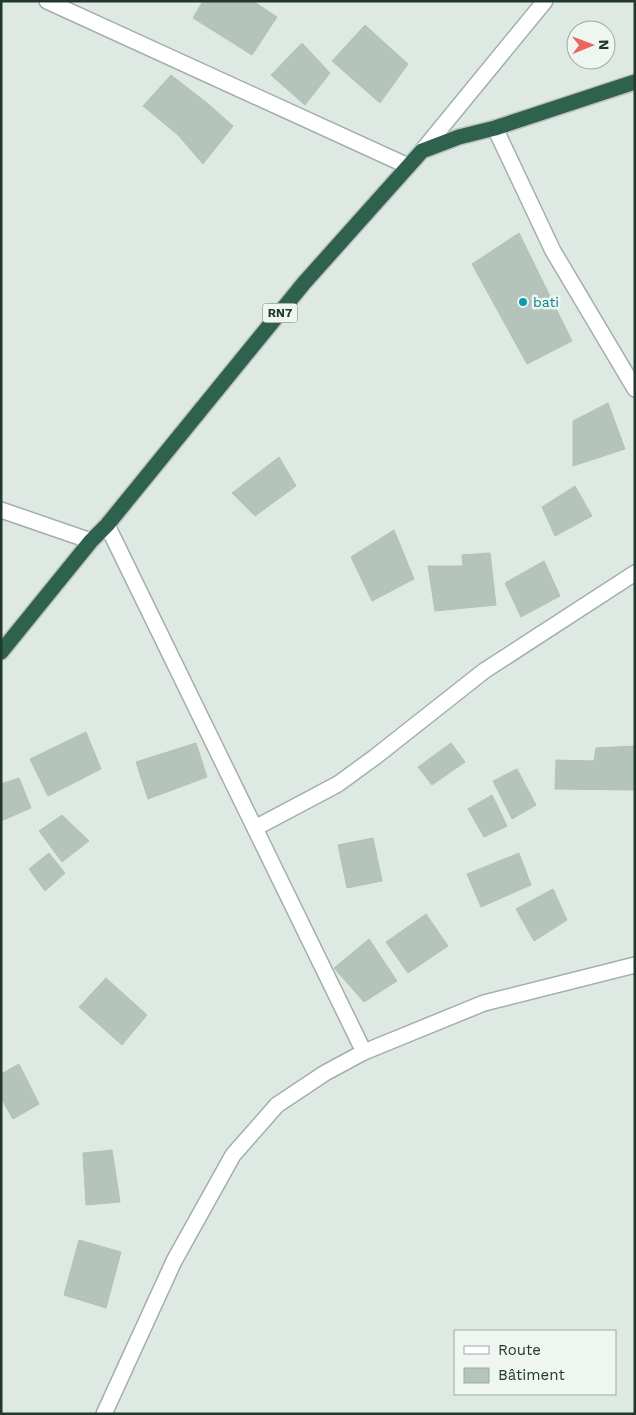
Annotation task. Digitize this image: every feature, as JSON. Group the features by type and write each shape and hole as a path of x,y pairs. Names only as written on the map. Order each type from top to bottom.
{"highway":[{"name":"RN7","path":"1,652 304,283 422,152 459,137 495,128 635,82"}],"street":[{"path":"48,1 408,166"},
{"path":"422,152 545,1"},
{"path":"495,128 553,251 635,389"},
{"path":"1,510 91,541"},
{"path":"107,525 364,1052"},
{"path":"255,828 338,784 375,758 484,672 635,573"},
{"path":"104,1414 174,1261 233,1155 278,1105 325,1073 364,1052 484,1004 635,965"}],"building":[{"path":"203,1 253,1 277,17 252,55 193,18"},
{"path":"365,25 408,64 380,103 332,61"},
{"path":"302,43 330,73 305,105 271,75"},
{"path":"171,75 207,103 178,135 143,106"},
{"path":"207,103 233,126 203,164 178,135"},
{"name":"bati","path":"519,233 572,341 527,364 472,264"},
{"path":"608,403 625,449 573,466 573,421"},
{"path":"279,457 296,486 255,516 232,493"},
{"path":"575,486 592,516 555,536 542,507"},
{"path":"394,530 414,579 372,601 351,557"},
{"path":"490,553 496,605 435,611 428,566 463,566 462,555"},
{"path":"544,561 560,596 521,617 505,583"},
{"path":"86,732 101,769 48,796 30,759"},
{"path":"196,743 207,777 148,799 136,762"},
{"path":"451,743 465,762 432,785 418,767"},
{"path":"635,746 635,790 555,789 556,760 594,761 596,748"},
{"path":"517,769 536,805 512,819 493,781"},
{"path":"19,778 31,808 1,821 1,784"},
{"path":"492,795 507,826 484,837 468,809"},
{"path":"62,815 89,841 62,862 39,831"},
{"path":"373,838 382,881 347,888 338,845"},
{"path":"49,853 65,873 45,891 29,869"},
{"path":"519,853 531,885 481,907 467,874"},
{"path":"553,889 567,920 534,941 516,909"},
{"path":"426,914 448,946 408,973 386,942"},
{"path":"369,939 397,981 364,1002 334,968"},
{"path":"106,978 147,1015 122,1045 79,1007"},
{"path":"19,1064 39,1104 13,1119 1,1098 1,1074"},
{"path":"112,1150 120,1202 86,1205 83,1153"},
{"path":"79,1240 121,1252 106,1308 64,1295"}],"place":[{"name":"bati","path":"523,302"}]}
